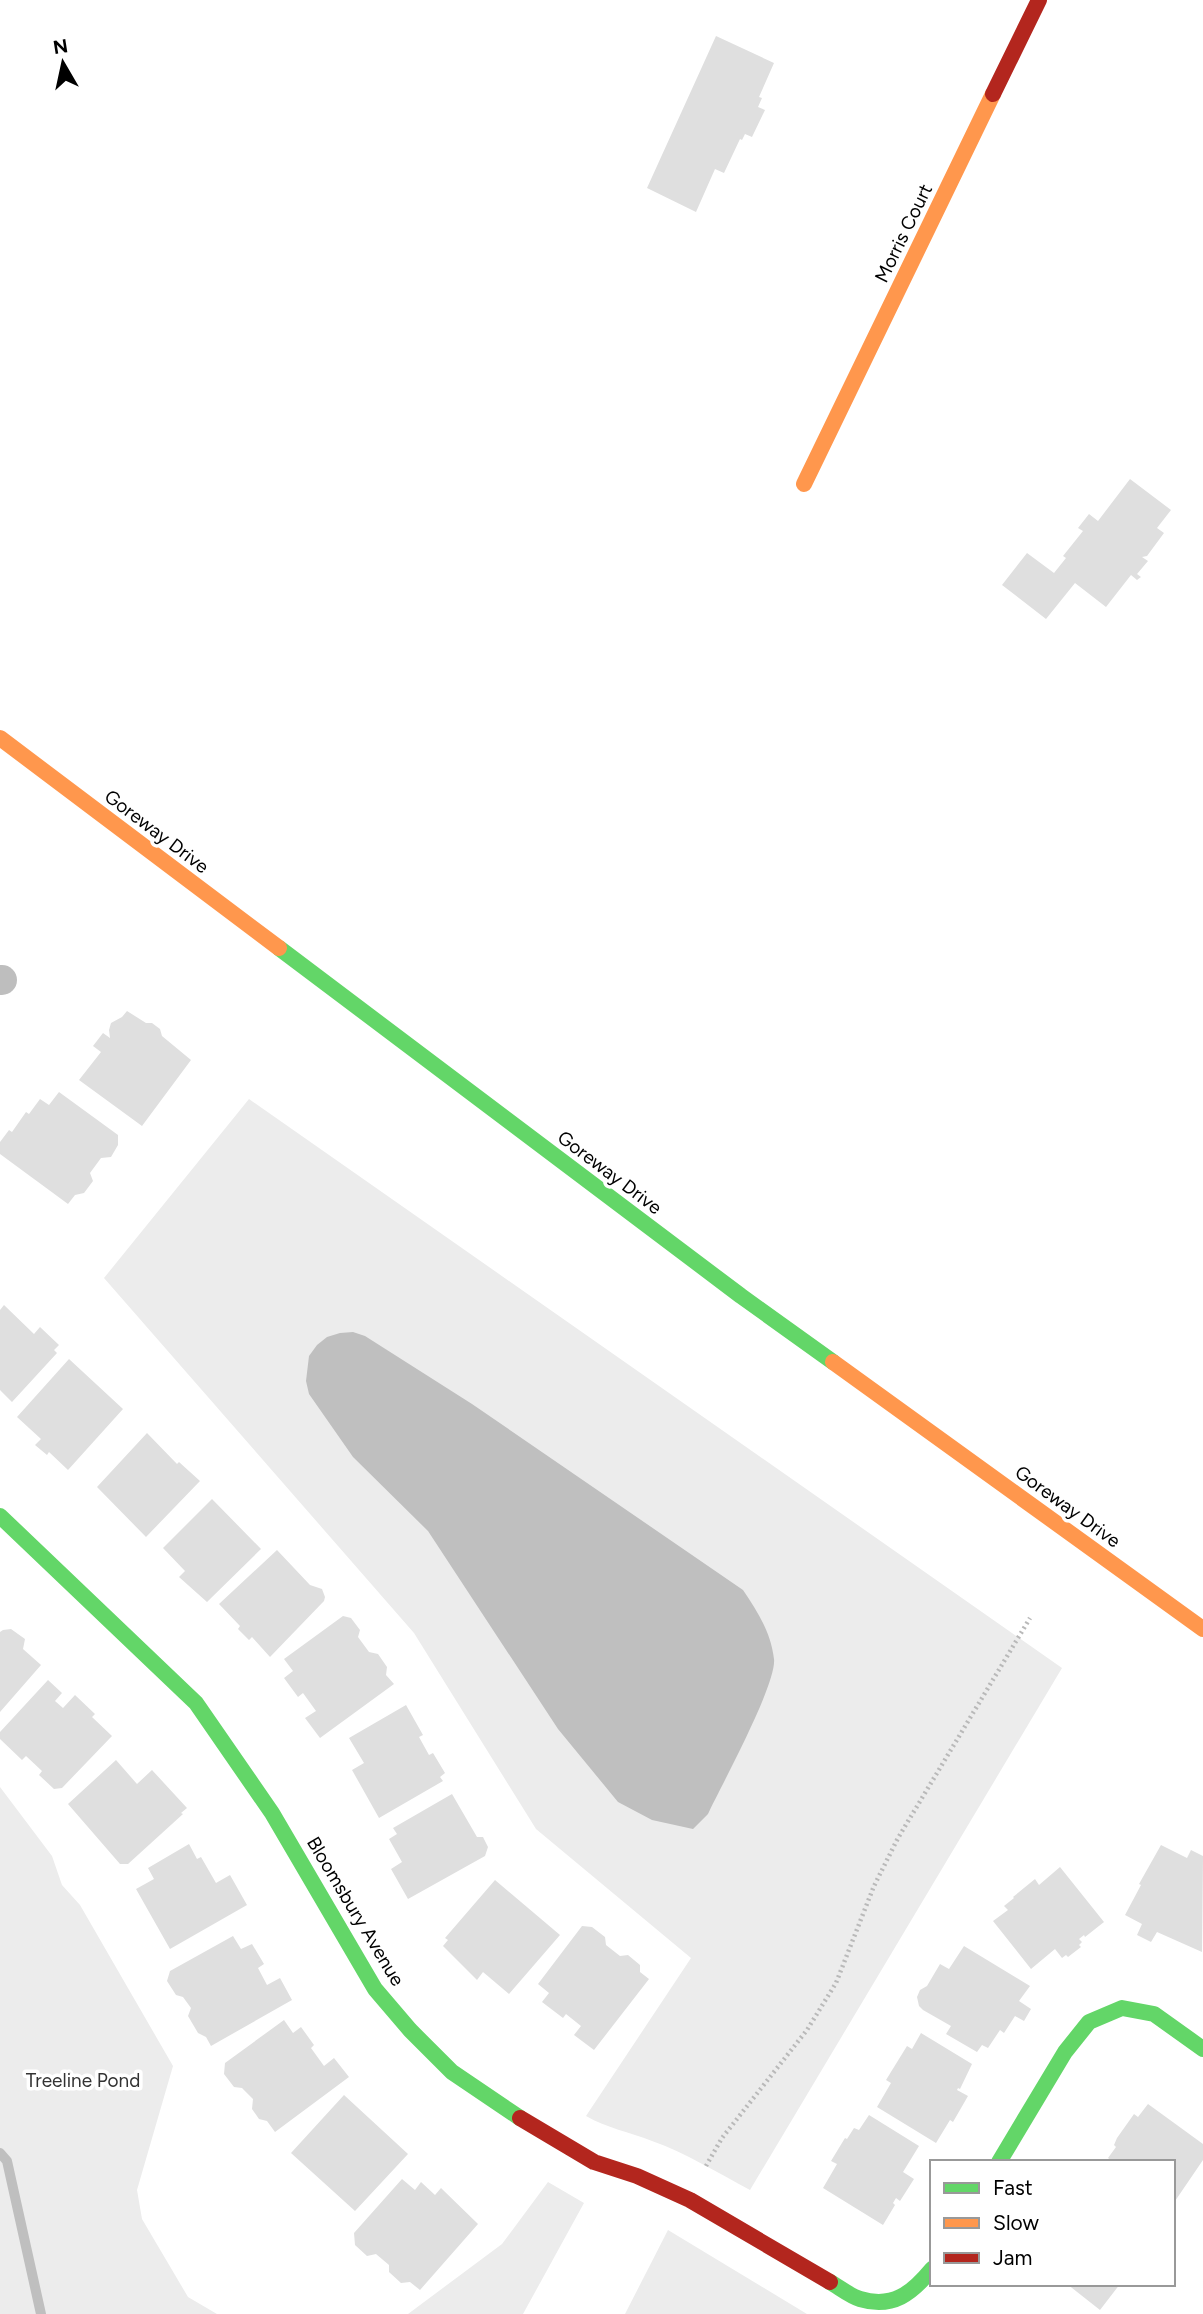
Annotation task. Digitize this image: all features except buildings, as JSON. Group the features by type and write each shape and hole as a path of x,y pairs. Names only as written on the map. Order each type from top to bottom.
{"street":[{"name":"Morris Court","path":"804,484 1040,0"},
{"name":"Goreway Drive","path":"0,738 741,1296 1203,1629"},
{"name":"Bloomsbury Avenue","path":"0,1516 196,1703 272,1813 375,1989 410,2030 452,2072 551,2138 594,2162 637,2176 690,2200 859,2299 892,2302 916,2288 930,2271"},
{"path":"1000,2160 1065,2052 1089,2022 1122,2008 1154,2014 1203,2049"}],"path":[{"path":"705,2167 722,2138 807,2030 836,1983 874,1886 898,1838 1030,1618"}],"green space":[{"path":"249,1099 1062,1668 750,2190 677,2151 586,2116 691,1958 536,1829 414,1633 104,1278"},
{"name":"Treeline Pond","path":"0,1787 52,1856 62,1885 80,1905 173,2066 137,2190 142,2219 188,2297 217,2314 0,2314"},
{"path":"548,2182 584,2203 523,2314 408,2314 502,2244"},
{"path":"668,2230 807,2314 625,2314"}],"shaded area":[{"path":"353,1332 365,1336 472,1404 743,1590 767,1632 774,1659 773,1672 758,1712 708,1814 693,1829 652,1820 618,1802 558,1729 428,1531 353,1457 309,1394 306,1381 309,1356 327,1337"}],"waterway":[{"path":"0,2153 7,2161 41,2314"}],"traffic: fast":[{"path":"279,948 741,1296 833,1362"},
{"path":"0,1516 196,1703 272,1813 375,1989 410,2030 452,2072 520,2118"},
{"path":"1000,2160 1065,2052 1089,2022 1122,2008 1154,2014 1203,2049"},
{"path":"830,2282 856,2298 882,2302 909,2292 930,2271"}],"traffic: slow":[{"path":"804,484 993,94"},
{"path":"0,738 279,948"},
{"path":"833,1362 1203,1629"}],"traffic: jam":[{"path":"993,94 1039,0"},
{"path":"520,2118 594,2162 637,2176 690,2200 830,2282"}]}
